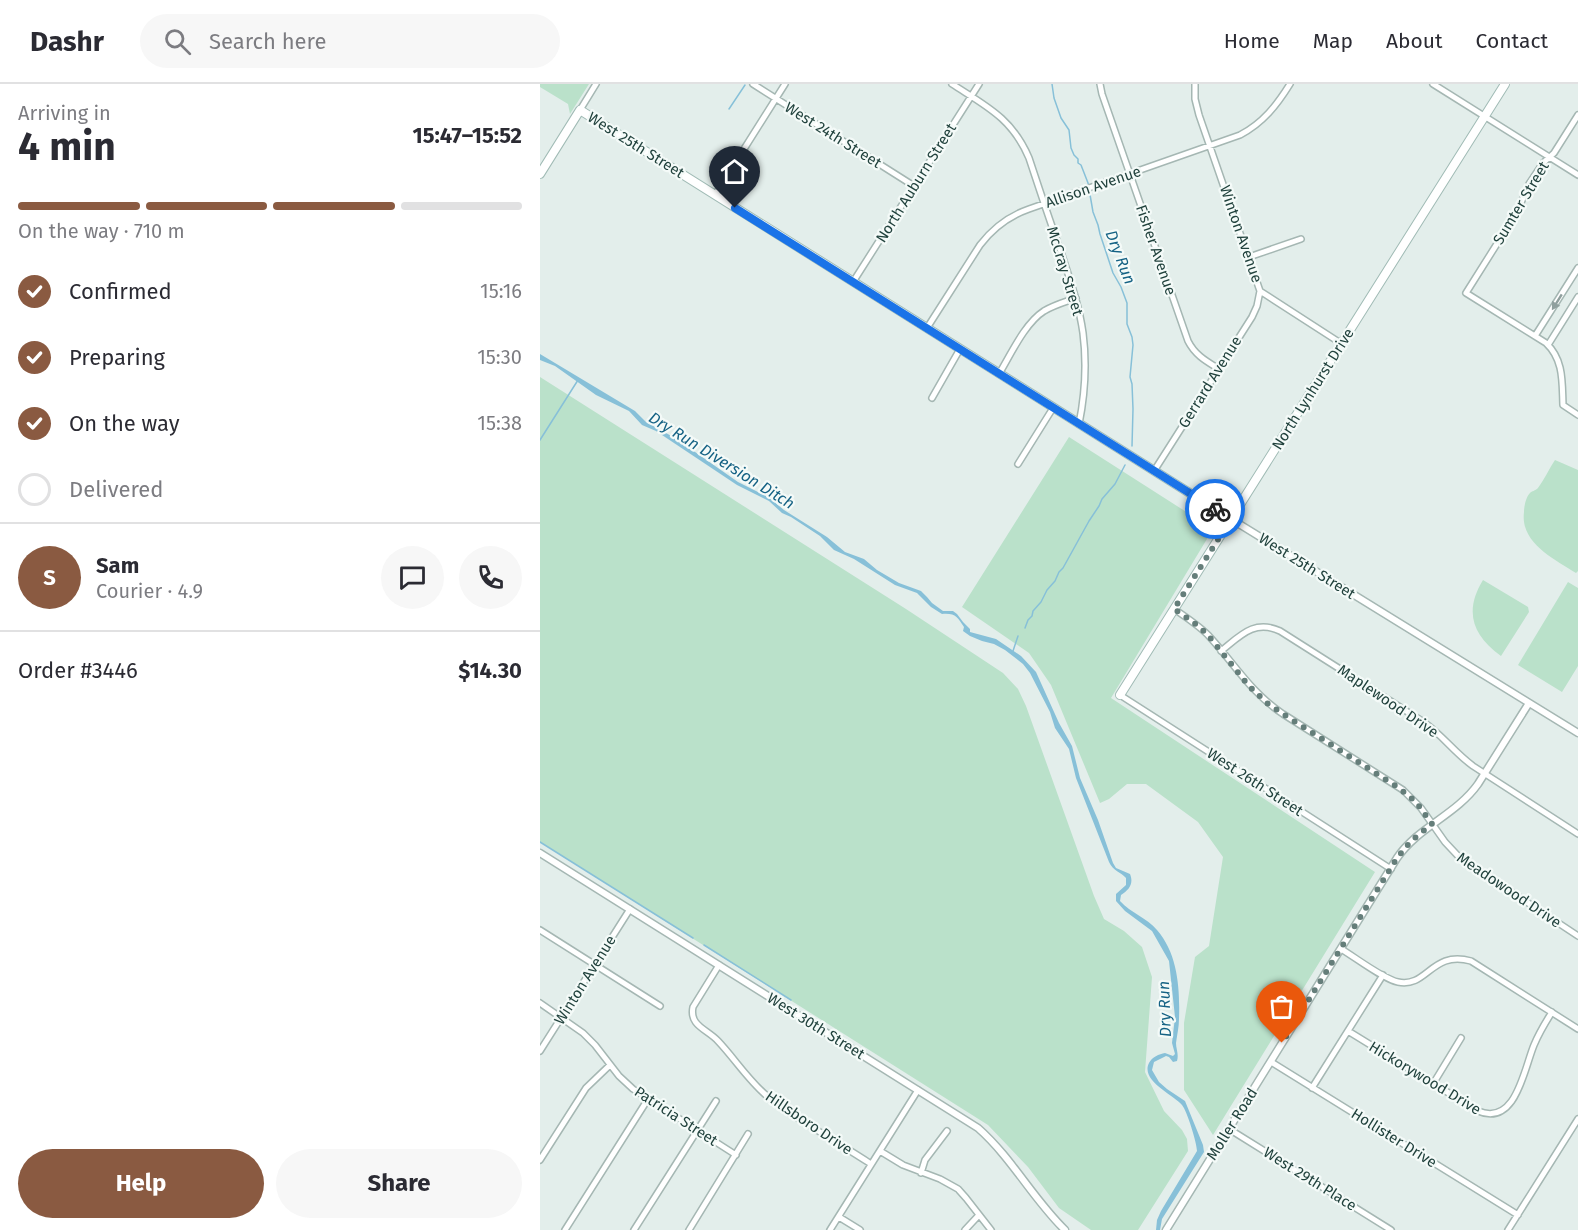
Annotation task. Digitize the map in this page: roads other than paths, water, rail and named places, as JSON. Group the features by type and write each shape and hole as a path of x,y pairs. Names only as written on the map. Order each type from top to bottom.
{"main road":[{"name":"North Lynhurst Drive","path":"1120,695 1505,84"},
{"path":"540,174 580,110"},
{"name":"West 25th Street","path":"580,110 1231,519"}],"street":[{"path":"580,110 596,84"},
{"name":"West 24th Street","path":"753,84 914,186"},
{"path":"715,195 785,84"},
{"name":"McCray Street","path":"952,84 1003,118 1029,158 1076,298 1082,328 1085,385 1079,424"},
{"name":"North Auburn Street","path":"853,282 979,84"},
{"name":"Fisher Avenue","path":"1100,84 1101,94 1188,341 1201,358 1219,369"},
{"name":"Winton Avenue","path":"1195,84 1197,107 1260,291 1342,344"},
{"name":"Allison Avenue","path":"927,328 974,253 989,234 1013,216 1233,138 1255,126 1272,110 1290,84"},
{"path":"1433,84 1578,176"},
{"name":"Sumter Street","path":"1535,336 1466,293 1518,210 1530,183 1543,162 1555,151 1578,115"},
{"path":"1248,257 1301,239"},
{"path":"1578,268 1535,336 1548,345 1556,355 1560,366 1563,405 1578,415"},
{"name":"Gerrard Avenue","path":"1154,471 1252,317 1260,291"},
{"path":"1548,345 1578,297"},
{"path":"999,374 1035,318 1050,308 1076,298"},
{"path":"932,398 960,350"},
{"path":"1018,464 1053,408"},
{"name":"West 25th Street","path":"1231,519 1578,733"},
{"name":"Meadowood Drive","path":"1174,609 1203,630 1261,698 1399,788 1416,802 1449,848 1468,864 1578,936"},
{"name":"Maplewood Drive","path":"1221,651 1252,628 1268,626 1280,631 1427,724 1467,762 1578,834"},
{"name":"West 26th Street","path":"1120,695 1391,869"},
{"name":"Moller Road","path":"1168,1228 1406,847 1468,796 1530,703"},
{"name":"West 30th Street","path":"540,853 978,1128 991,1140 1040,1203 1065,1230"},
{"name":"Winton Avenue","path":"540,1051 630,909"},
{"path":"540,930 660,1006"},
{"path":"1341,949 1398,982 1421,978 1441,962 1450,959 1463,959 1475,963 1578,1029"},
{"name":"Hillsboro Drive","path":"719,965 693,1007 694,1022 718,1041 767,1097 793,1116 871,1164"},
{"path":"1312,1088 1383,975"},
{"name":"Patricia Street","path":"540,1003 588,1038 627,1085 736,1155"},
{"name":"Hickorywood Drive","path":"1348,1031 1483,1114 1495,1114 1509,1104 1519,1088 1535,1044 1552,1012"},
{"path":"1433,1084 1461,1038"},
{"name":"Hollister Drive","path":"1270,1062 1518,1215"},
{"path":"540,1160 583,1093 610,1065"},
{"path":"830,1230 918,1090"},
{"path":"565,1230 648,1099"},
{"path":"634,1230 716,1101"},
{"path":"1508,1230 1578,1119"},
{"name":"West 29th Place","path":"1229,1129 1391,1230"},
{"path":"921,1173 925,1160 946,1131"},
{"path":"689,1230 748,1134"},
{"path":"880,1150 903,1166 940,1179 958,1189 991,1230"},
{"path":"964,1230 980,1215"},
{"path":"839,1217 860,1230"}],"water":[{"name":"Dry Run","path":"540,354 635,411 646,422 675,438 738,482 768,497 845,552 864,559 899,583 921,591 943,611 953,611 970,629 970,632 996,639 1021,656 1036,672 1072,746 1080,778 1113,863 1116,868 1130,874 1131,884 1121,895 1120,901 1157,930 1169,950 1176,972 1179,1008 1177,1061 1173,1062 1166,1056 1154,1062 1152,1070 1159,1082 1185,1101 1204,1152 1162,1219 1160,1230 1156,1230 1161,1211 1197,1151 1184,1108 1153,1082 1148,1070 1150,1061 1156,1056 1165,1053 1173,1056 1175,1054 1172,1043 1175,1017 1169,961 1152,931 1125,911 1116,901 1116,894 1126,885 1126,878 1109,862 1076,778 1069,749 1055,728 1050,712 1030,673 1023,664 1005,650 963,631 964,627 956,616 942,614 917,593 895,585 854,559 834,550 820,536 782,513 769,501 737,485 656,431 642,425 629,411 596,395 555,366 540,360"}],"waterway":[{"name":"Dry Run","path":"1052,84 1061,118 1069,130 1071,148 1088,183 1093,212 1113,273 1127,303 1127,324 1133,345 1130,377 1133,409 1132,446"},
{"path":"729,109 745,85"},
{"path":"540,440 578,380"},
{"name":"Dry Run","path":"1025,628 1033,611 1055,581 1102,499 1115,484 1125,465"},
{"path":"1013,651 1018,636"},
{"path":"540,842 693,938"},
{"path":"704,945 791,1000"}],"water label":[{"name":"Dry Run Diversion Ditch","path":"722,460"}]}
